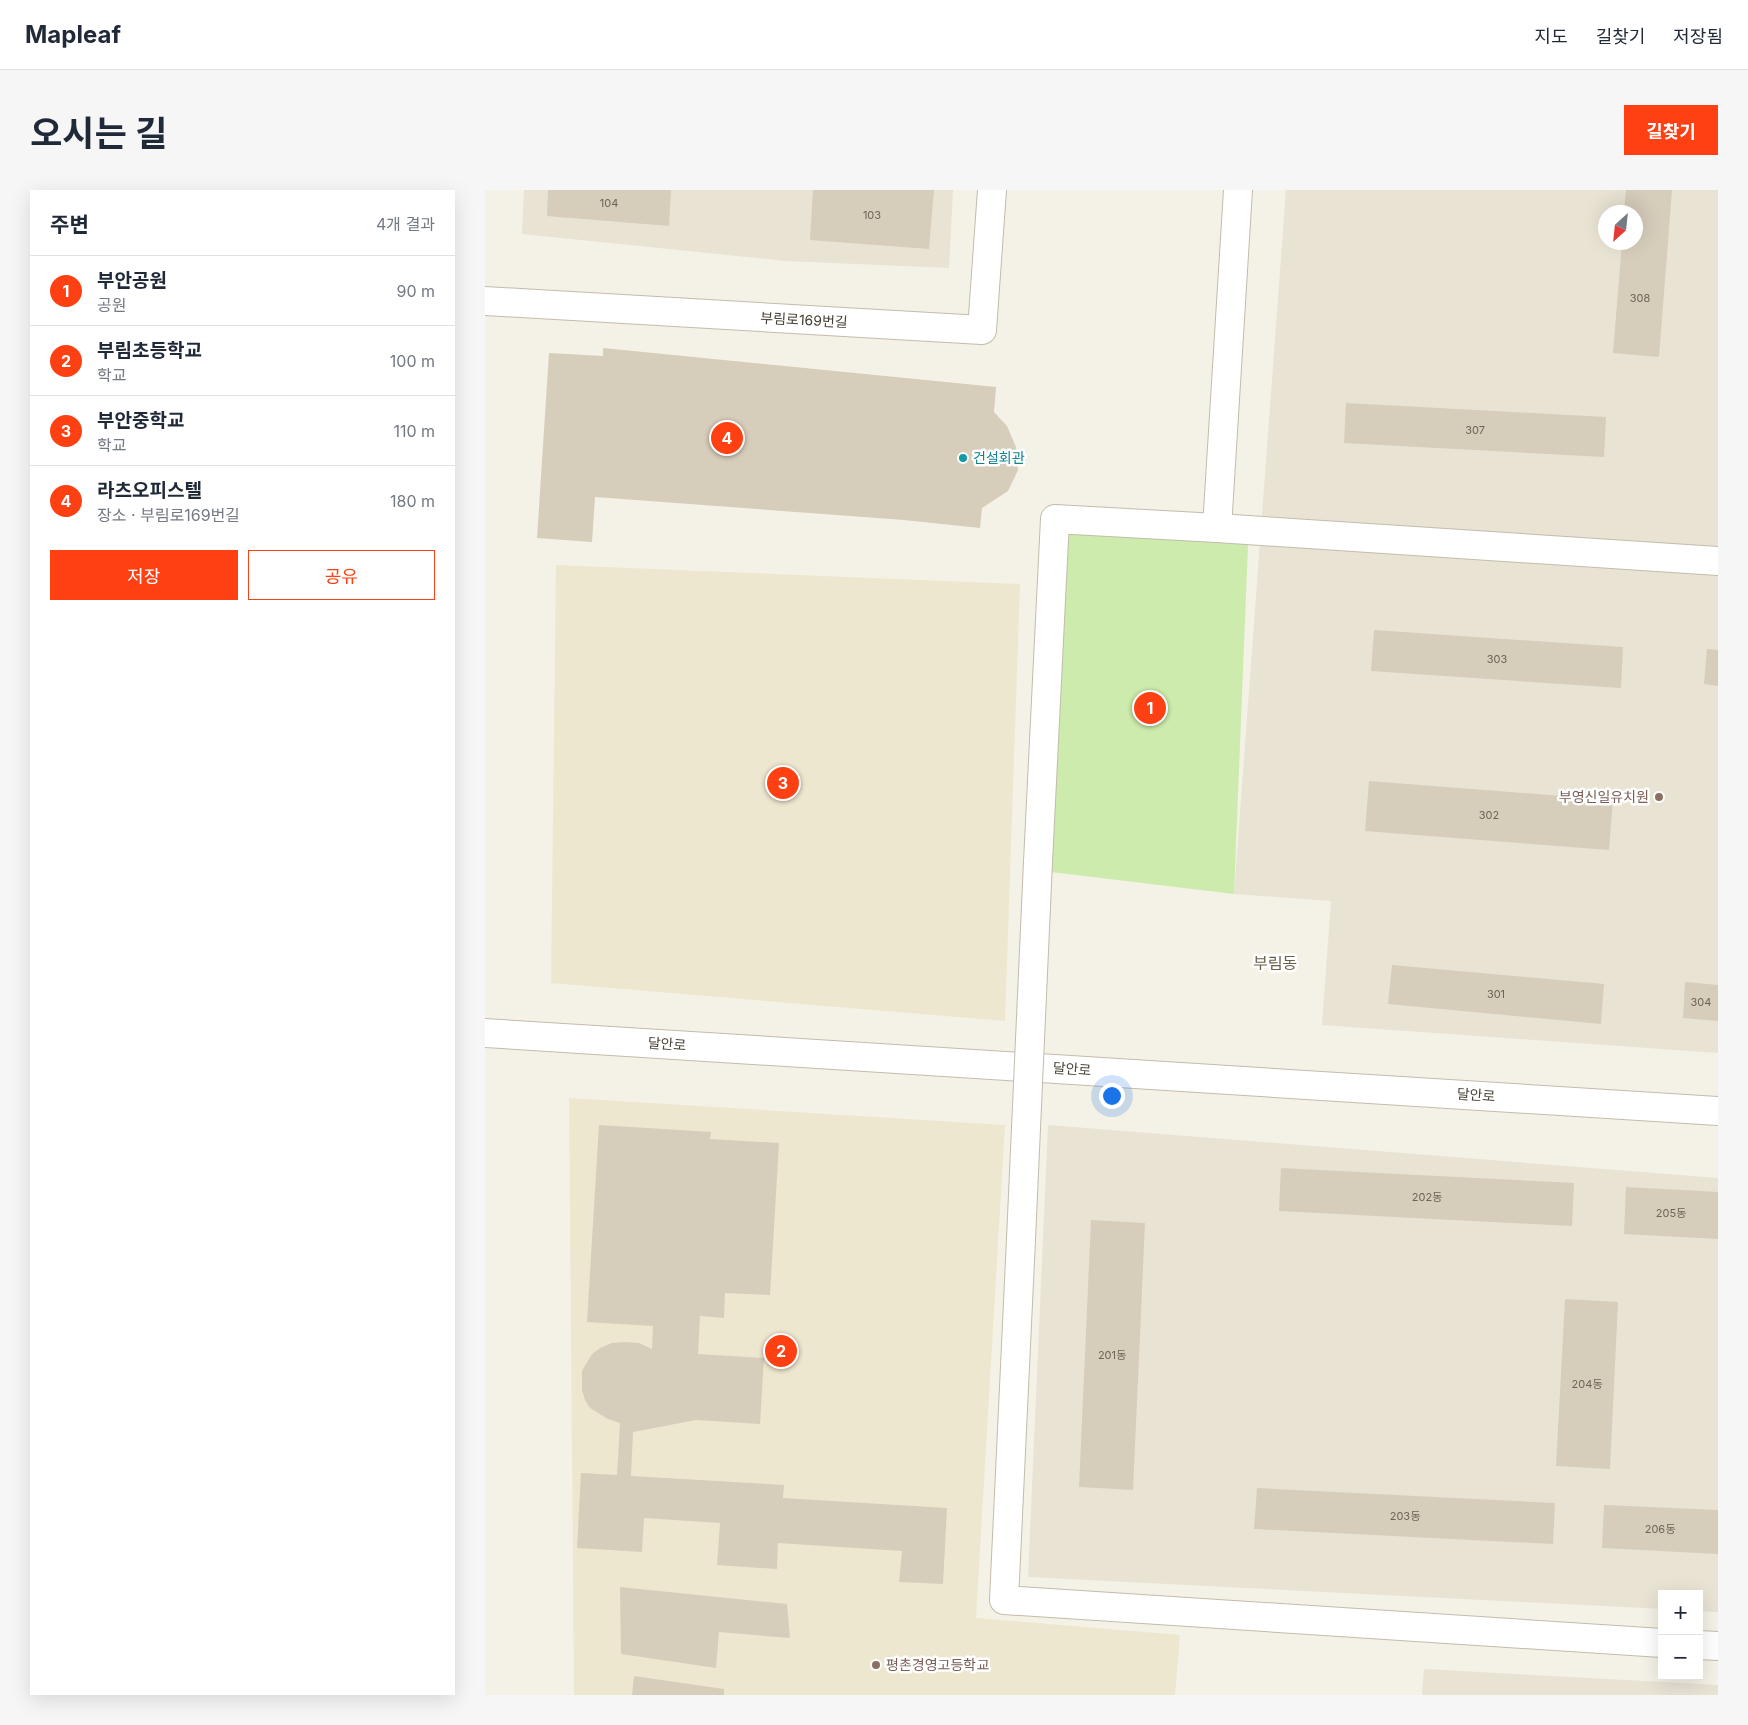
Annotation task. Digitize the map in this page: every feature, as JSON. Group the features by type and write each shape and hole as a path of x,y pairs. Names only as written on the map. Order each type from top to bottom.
{"street":[{"name":"부림로169번길","path":"485,302 982,330 992,190"},
{"path":"1217,528 1238,190"},
{"path":"1658,1643 1004,1600 1055,519 1718,560"},
{"name":"달안로","path":"485,1033 1718,1111"},
{"path":"1703,1645 1718,1646"}],"shaded area":[{"path":"524,190 953,190 949,268 786,261 522,234"},
{"path":"1286,190 1718,190 1718,1053 1322,1025 1331,901 1234,894"},
{"path":"556,565 1020,584 1005,1021 551,983"},
{"path":"569,1098 1005,1125 976,1618 1180,1635 1175,1695 574,1695"},
{"path":"1048,1125 1718,1178 1718,1612 1703,1611 1703,1590 1658,1590 1658,1609 1028,1577"},
{"path":"1424,1669 1718,1685 1718,1695 1422,1695"}],"green space":[{"path":"1067,530 1248,545 1234,894 1051,872"}],"building":[{"path":"548,190 671,190 669,226 547,216"},
{"path":"813,190 934,190 929,249 810,240"},
{"path":"1626,190 1672,190 1659,357 1613,353 1621,250 1643,250 1643,205 1625,205"},
{"path":"603,348 996,387 994,412 1007,426 1016,447 1018,470 1008,491 982,508 980,528 904,520 595,497 592,542 537,538 549,353 603,356"},
{"path":"1346,403 1606,417 1604,457 1344,443"},
{"path":"1374,630 1623,647 1621,688 1371,671"},
{"path":"1707,649 1718,650 1718,686 1704,684"},
{"path":"1369,781 1613,800 1609,850 1365,831"},
{"path":"1392,965 1604,984 1601,1024 1388,1004"},
{"path":"1685,982 1718,985 1718,1021 1683,1018"},
{"path":"599,1125 711,1132 710,1139 779,1143 770,1295 725,1293 724,1318 700,1316 698,1354 764,1358 760,1424 696,1420 633,1432 631,1476 784,1485 783,1498 947,1508 943,1584 899,1582 902,1551 778,1543 777,1569 717,1565 720,1523 644,1518 642,1552 577,1548 581,1473 617,1475 620,1423 608,1419 590,1408 582,1390 582,1371 592,1354 612,1343 639,1343 652,1349 653,1326 587,1322"},
{"path":"1281,1168 1574,1183 1572,1226 1279,1211"},
{"path":"1626,1187 1718,1192 1718,1239 1624,1234"},
{"path":"1091,1220 1145,1223 1133,1490 1079,1487"},
{"path":"1565,1299 1618,1302 1610,1469 1556,1466"},
{"path":"1257,1488 1555,1503 1553,1544 1254,1529"},
{"path":"1604,1505 1718,1510 1718,1554 1602,1548"},
{"path":"620,1587 787,1604 790,1638 719,1632 716,1668 621,1654"},
{"path":"634,1676 724,1689 724,1695 632,1695"}],"place":[{"name":"라츠오피스텔","path":"727,438"},
{"name":"건설회관","path":"963,458"},
{"name":"부안공원","path":"1150,708"},
{"name":"부안중학교","path":"783,783"},
{"name":"부영신일유치원","path":"1659,797"},
{"name":"부림초등학교","path":"781,1351"},
{"name":"평촌경영고등학교","path":"876,1665"}],"district":[{"name":"부림동","path":"1275,963"}]}
